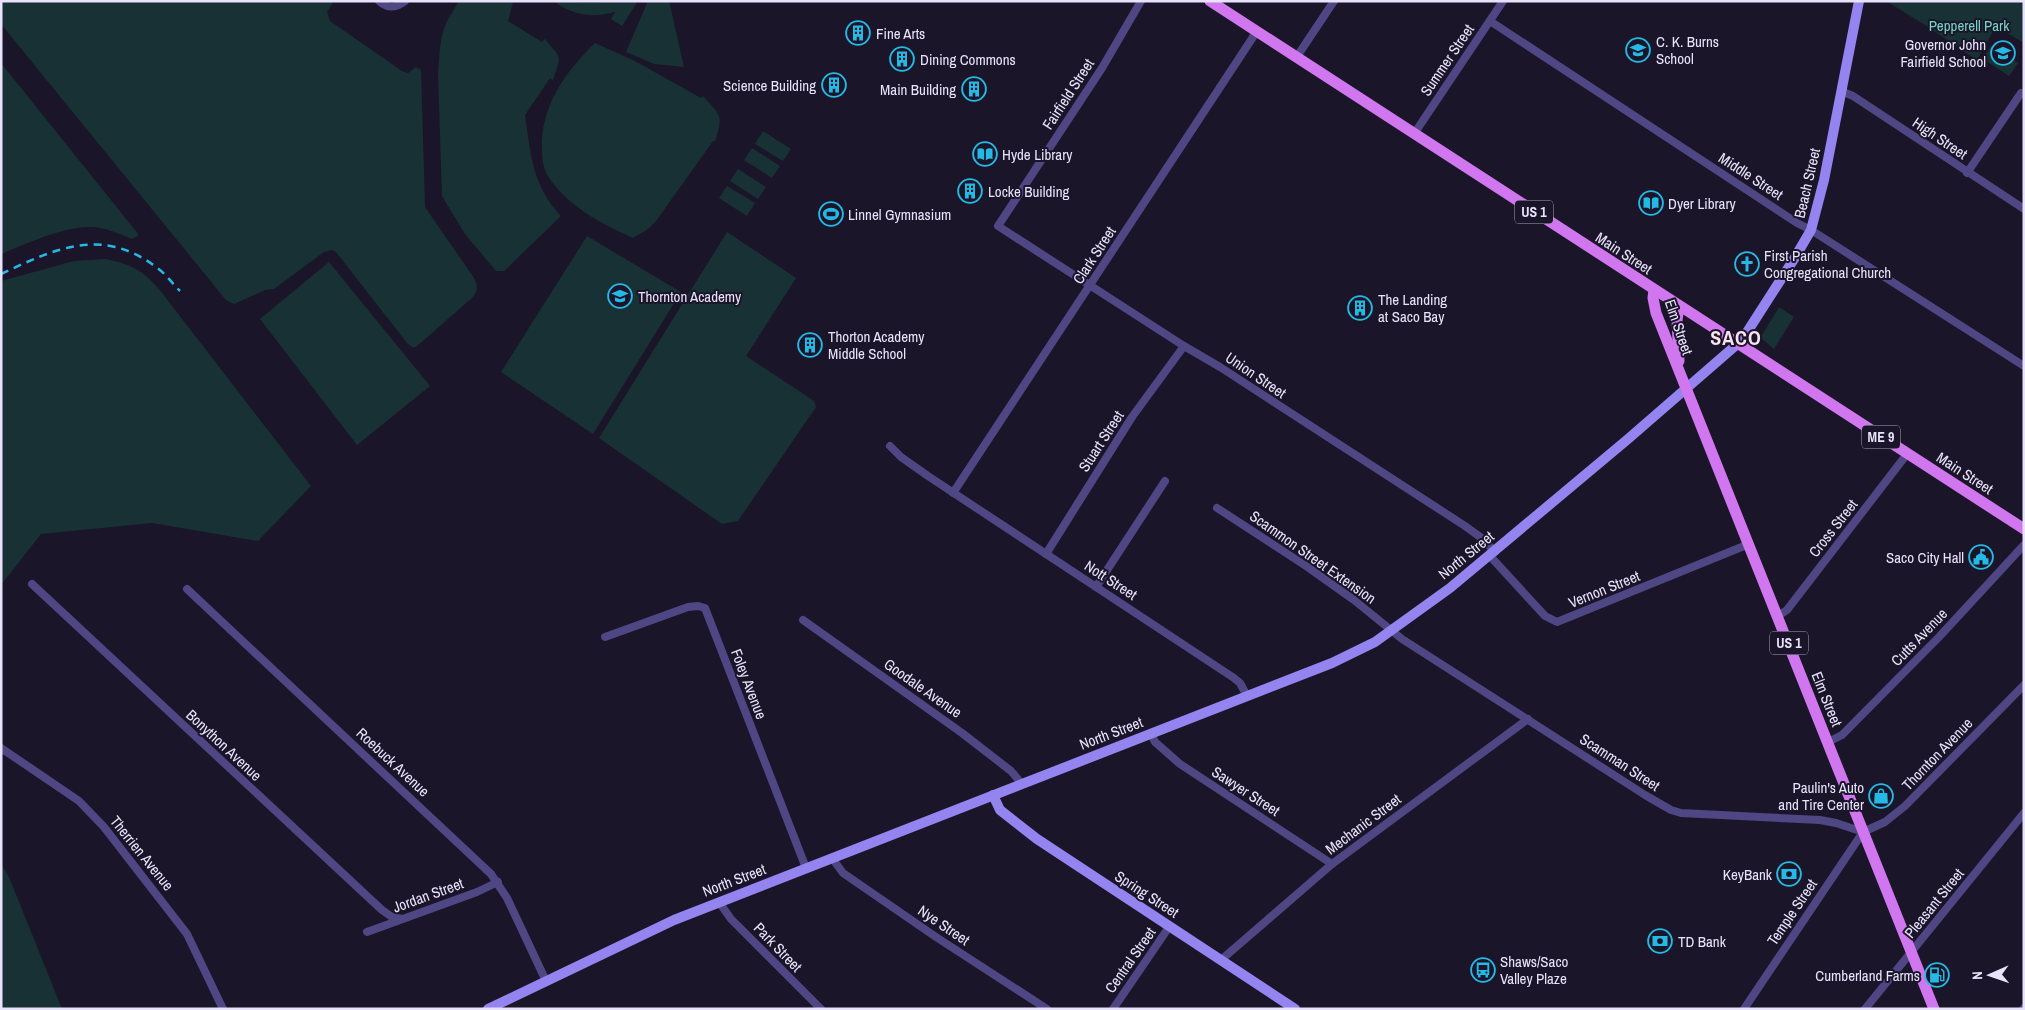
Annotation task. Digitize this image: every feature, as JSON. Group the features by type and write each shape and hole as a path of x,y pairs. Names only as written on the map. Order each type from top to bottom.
{"main road":[{"name":"Main Street","path":"1210,1 2024,529"},
{"name":"Beach Street","path":"1686,389 1738,345 1811,230 1824,180 1859,1"},
{"name":"Elm Street","path":"1654,290 1653,298 1656,313 1934,1009"},
{"name":"Elm Street","path":"1679,307 1677,320 1680,373"},
{"name":"North Street","path":"488,1009 618,946 719,902 1347,657 1391,632 1450,588 1686,389"},
{"name":"Spring Street","path":"993,795 1000,810 1023,830 1295,1009"}],"street":[{"path":"379,1 385,6 392,7 405,1"},
{"name":"Fairfield Street","path":"998,226 1106,61 1141,1"},
{"path":"1296,58 1334,1"},
{"name":"Summer Street","path":"1414,134 1503,1"},
{"name":"Middle Street","path":"1490,22 1797,223 1811,230 2024,366"},
{"name":"Clark Street","path":"953,493 1257,31"},
{"name":"High Street","path":"1841,91 1853,96 2024,209"},
{"path":"1967,173 2021,93"},
{"name":"Union Street","path":"998,226 1465,526 1483,539 1492,554"},
{"name":"Stuart Street","path":"1046,554 1132,417 1184,346"},
{"name":"Nott Street","path":"890,446 915,468 1234,678 1240,683 1247,696"},
{"name":"Cross Street","path":"1778,616 1787,610 1907,454"},
{"path":"1096,587 1165,480"},
{"name":"Scammon Street Extension","path":"1217,508 1354,600 1391,632"},
{"name":"Vernon Street","path":"1492,554 1545,616 1557,622 1749,544"},
{"name":"Cutts Avenue","path":"1828,742 1838,738 1849,728 1945,631 2024,545"},
{"name":"Bonython Avenue","path":"32,584 382,910 392,917 402,919"},
{"name":"Roebuck Avenue","path":"187,589 473,855 498,882 508,898 546,981"},
{"name":"Foley Avenue","path":"605,637 688,607 701,606 706,610 806,868"},
{"name":"Goodale Avenue","path":"803,620 962,733 1011,771 1022,784"},
{"name":"Scamman Street","path":"1391,632 1671,810 1696,814 1820,820 1863,832"},
{"name":"Thornton Avenue","path":"1863,832 1885,822 1905,806 2024,685"},
{"name":"Mechanic Street","path":"1221,960 1332,864 1528,719"},
{"name":"Sawyer Street","path":"1151,734 1159,746 1192,772 1332,864"},
{"name":"Therrien Avenue","path":"1,748 79,801 104,827 184,929 223,1009"},
{"name":"Pleasant Street","path":"1864,1009 2024,813"},
{"name":"Temple Street","path":"1744,1009 1863,832"},
{"name":"Nye Street","path":"832,858 843,873 936,937 1047,1009"},
{"name":"Jordan Street","path":"367,932 477,892 498,882"},
{"name":"Park Street","path":"719,902 731,919 821,1009"},
{"name":"Central Street","path":"1113,1009 1169,927"}],"green space":[{"path":"1,1 334,1 327,12 330,21 402,71 408,73 416,67 421,70 425,207 474,278 477,288 473,297 416,347 412,347 407,343 336,252 332,250 324,252 274,289 265,290 234,304 226,300 1,24"},
{"path":"459,1 512,1 508,21 542,42 545,39 559,58 553,80 550,78 525,115 531,156 538,181 551,204 561,216 504,271 496,271 465,234 442,196 438,73 440,48 447,21"},
{"path":"554,1 595,3 638,1 622,26 611,19 615,12 599,15 576,13"},
{"path":"648,1 669,1 684,67 654,64 626,52"},
{"name":"Pepperell Park","path":"1886,1 2024,1 2024,43 1996,26 1977,60"},
{"path":"595,43 635,61 701,98 703,96 714,108 720,121 715,142 713,141 656,221 648,229 633,238 609,227 575,205 556,187 546,173 543,163 542,134 545,119 556,91 574,66"},
{"path":"1991,46 2018,63 2009,76 1983,59"},
{"path":"1,63 139,235 132,239 101,228 81,227 45,236 1,254"},
{"path":"763,131 791,149 783,161 755,144"},
{"path":"752,148 780,166 772,178 744,160"},
{"path":"738,169 766,187 758,199 730,181"},
{"path":"727,186 755,203 747,216 719,198"},
{"path":"727,232 796,278 746,356 814,401 816,407 738,521 722,524 599,438"},
{"path":"587,236 681,292 593,434 501,372"},
{"path":"106,259 123,263 136,269 159,289 311,486 258,541 152,523 41,534 1,585 1,281 74,261"},
{"path":"329,262 430,386 357,445 260,319"},
{"path":"1779,307 1794,317 1774,349 1762,339 1762,335"},
{"path":"1,864 9,877 62,1009 1,1009"}],"railway":[{"path":"1,274 59,250 97,245 116,247 136,255 159,269 180,291"}],"place":[{"name":"Fine Arts","path":"858,33"},
{"name":"C. K. Burns School","path":"1638,50"},
{"name":"Governor John Fairfield School","path":"2003,53"},
{"name":"Dining Commons","path":"902,59"},
{"name":"Science Building","path":"834,85"},
{"name":"Main Building","path":"974,89"},
{"name":"Hyde Library","path":"985,154"},
{"name":"Locke Building","path":"970,191"},
{"name":"Dyer Library","path":"1651,203"},
{"name":"Linnel Gymnasium","path":"831,214"},
{"name":"First Parish Congregational Church","path":"1747,264"},
{"name":"Thornton Academy","path":"620,296"},
{"name":"The Landing at Saco Bay","path":"1360,308"},
{"name":"Thorton Academy Middle School","path":"810,345"},
{"name":"Saco City Hall","path":"1981,557"},
{"name":"Paulin's Auto and Tire Center","path":"1881,796"},
{"name":"KeyBank","path":"1789,874"},
{"name":"TD Bank","path":"1660,941"},
{"name":"Shaws/Saco Valley Plaze","path":"1483,970"},
{"name":"Cumberland Farms","path":"1937,975"}],"district":[{"name":"SACO","path":"1736,337"}]}
